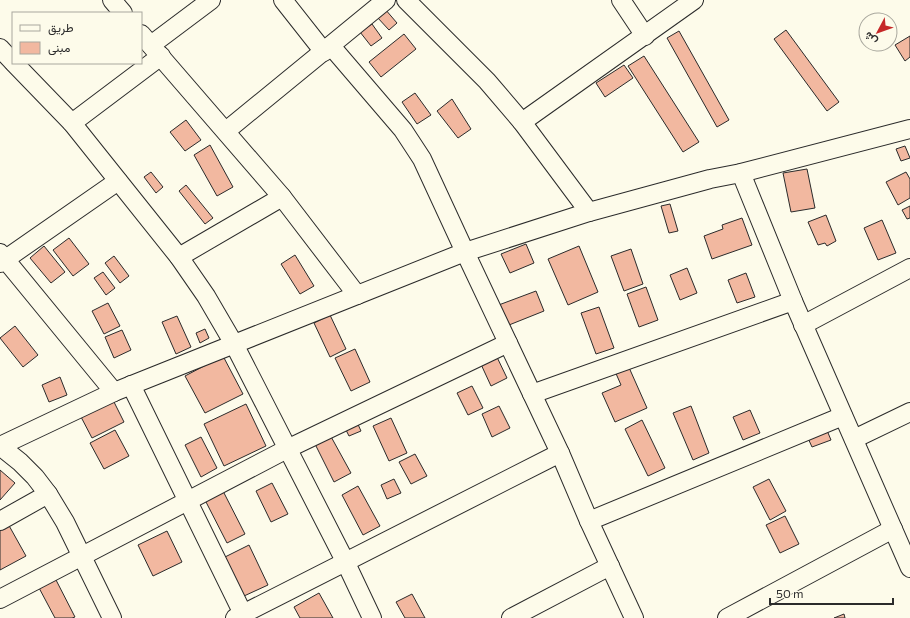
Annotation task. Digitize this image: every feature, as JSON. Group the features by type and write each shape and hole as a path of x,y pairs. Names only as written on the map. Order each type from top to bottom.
{"street":[{"path":"112,0 122,12"},
{"path":"142,54 151,45 211,0"},
{"path":"283,0 403,130 422,159 560,453 589,521 634,618"},
{"path":"226,131 386,0"},
{"path":"406,0 487,81 522,122 589,212"},
{"path":"621,0 645,36"},
{"path":"522,122 694,0"},
{"path":"151,45 282,197 357,295"},
{"path":"0,48 12,60"},
{"path":"16,64 72,123 148,216 206,296 234,344 345,561 372,618"},
{"path":"72,123 132,64"},
{"path":"112,618 65,522 48,494 35,477 20,462 0,446 114,392 465,252 589,212 710,179 741,173 910,129"},
{"path":"741,173 803,325 843,416 901,536 910,568"},
{"path":"114,392 2,258 118,181"},
{"path":"179,257 282,197"},
{"path":"803,325 910,268"},
{"path":"532,394 793,301"},
{"path":"0,600 188,502 287,448 508,343"},
{"path":"132,385 241,617 345,561 560,453"},
{"path":"854,439 910,412"},
{"path":"589,521 843,416"},
{"path":"0,521 48,494"},
{"path":"727,618 901,536"},
{"path":"511,618 610,566"}],"building":[{"path":"385,9 397,23 389,30 377,17"},
{"path":"372,24 382,38 371,46 360,32"},
{"path":"786,30 839,102 827,111 774,39"},
{"path":"679,31 729,120 717,127 667,38"},
{"path":"404,34 416,49 381,77 369,62"},
{"path":"910,36 910,57 905,61 898,50 898,43"},
{"path":"644,56 699,142 683,152 628,66"},
{"path":"624,65 633,78 605,97 596,83"},
{"path":"415,93 431,115 417,124 402,102"},
{"path":"452,99 471,129 458,138 437,111"},
{"path":"186,120 201,140 185,151 170,132"},
{"path":"210,145 233,187 217,196 194,155"},
{"path":"905,146 910,158 901,161 896,149"},
{"path":"807,169 815,208 791,212 783,173"},
{"path":"151,172 163,187 156,193 144,177"},
{"path":"906,172 910,179 910,198 898,205 886,182"},
{"path":"186,185 213,218 205,224 179,191"},
{"path":"670,204 678,231 669,233 661,206"},
{"path":"910,206 910,218 907,219 902,210"},
{"path":"826,215 836,241 827,246 825,243 818,245 808,222"},
{"path":"742,218 752,245 712,259 704,236 723,229 722,225"},
{"path":"882,220 896,253 878,260 864,228"},
{"path":"69,238 89,264 73,276 53,250"},
{"path":"526,244 534,263 510,273 501,254"},
{"path":"44,246 65,272 51,283 30,258"},
{"path":"579,246 598,292 568,305 548,259"},
{"path":"631,249 643,284 624,291 611,256"},
{"path":"295,255 314,286 300,294 281,264"},
{"path":"114,256 129,276 120,283 105,263"},
{"path":"687,268 697,293 680,300 670,275"},
{"path":"103,272 115,288 106,295 94,278"},
{"path":"746,273 755,297 737,303 728,280"},
{"path":"646,287 658,320 639,327 627,294"},
{"path":"536,291 544,311 504,327 496,306"},
{"path":"108,303 120,326 104,334 92,311"},
{"path":"599,307 614,348 596,354 581,313"},
{"path":"330,315 346,349 330,357 314,323"},
{"path":"177,316 191,347 176,354 162,322"},
{"path":"15,326 38,355 23,367 0,338"},
{"path":"205,329 209,338 200,343 196,333"},
{"path":"122,330 131,350 114,358 105,337"},
{"path":"355,349 370,382 351,391 335,358"},
{"path":"495,353 507,378 491,386 479,360"},
{"path":"223,356 243,394 205,413 185,376"},
{"path":"627,363 647,408 615,422 602,393 621,385 614,369"},
{"path":"60,377 67,395 49,402 42,385"},
{"path":"472,386 483,408 468,415 457,393"},
{"path":"112,398 124,422 92,438 80,415"},
{"path":"246,404 266,446 224,466 204,424"},
{"path":"499,406 510,428 492,437 482,414"},
{"path":"691,406 709,453 693,460 673,413"},
{"path":"750,410 760,433 743,440 733,417"},
{"path":"391,418 407,453 389,461 373,426"},
{"path":"356,420 361,431 349,436 344,426"},
{"path":"642,420 665,468 648,476 625,429"},
{"path":"826,428 831,440 812,447 807,436"},
{"path":"115,430 129,456 104,469 90,443"},
{"path":"329,433 351,473 334,482 314,442"},
{"path":"201,437 217,468 201,477 185,445"},
{"path":"415,454 427,476 411,484 399,462"},
{"path":"0,470 15,483 0,500"},
{"path":"394,479 401,493 387,499 381,485"},
{"path":"769,479 786,511 770,520 753,487"},
{"path":"272,483 288,514 271,522 256,491"},
{"path":"358,486 380,526 363,535 342,495"},
{"path":"223,491 245,534 227,543 205,500"},
{"path":"785,516 799,544 780,553 766,525"},
{"path":"7,522 26,556 0,570 0,526"},
{"path":"167,531 182,562 153,576 138,545"},
{"path":"249,545 268,585 244,596 225,557"},
{"path":"55,578 75,617 55,618 38,586"},
{"path":"319,593 333,618 300,618 294,607"},
{"path":"412,594 425,618 405,618 396,602"},
{"path":"844,614 845,618 834,618"}]}
